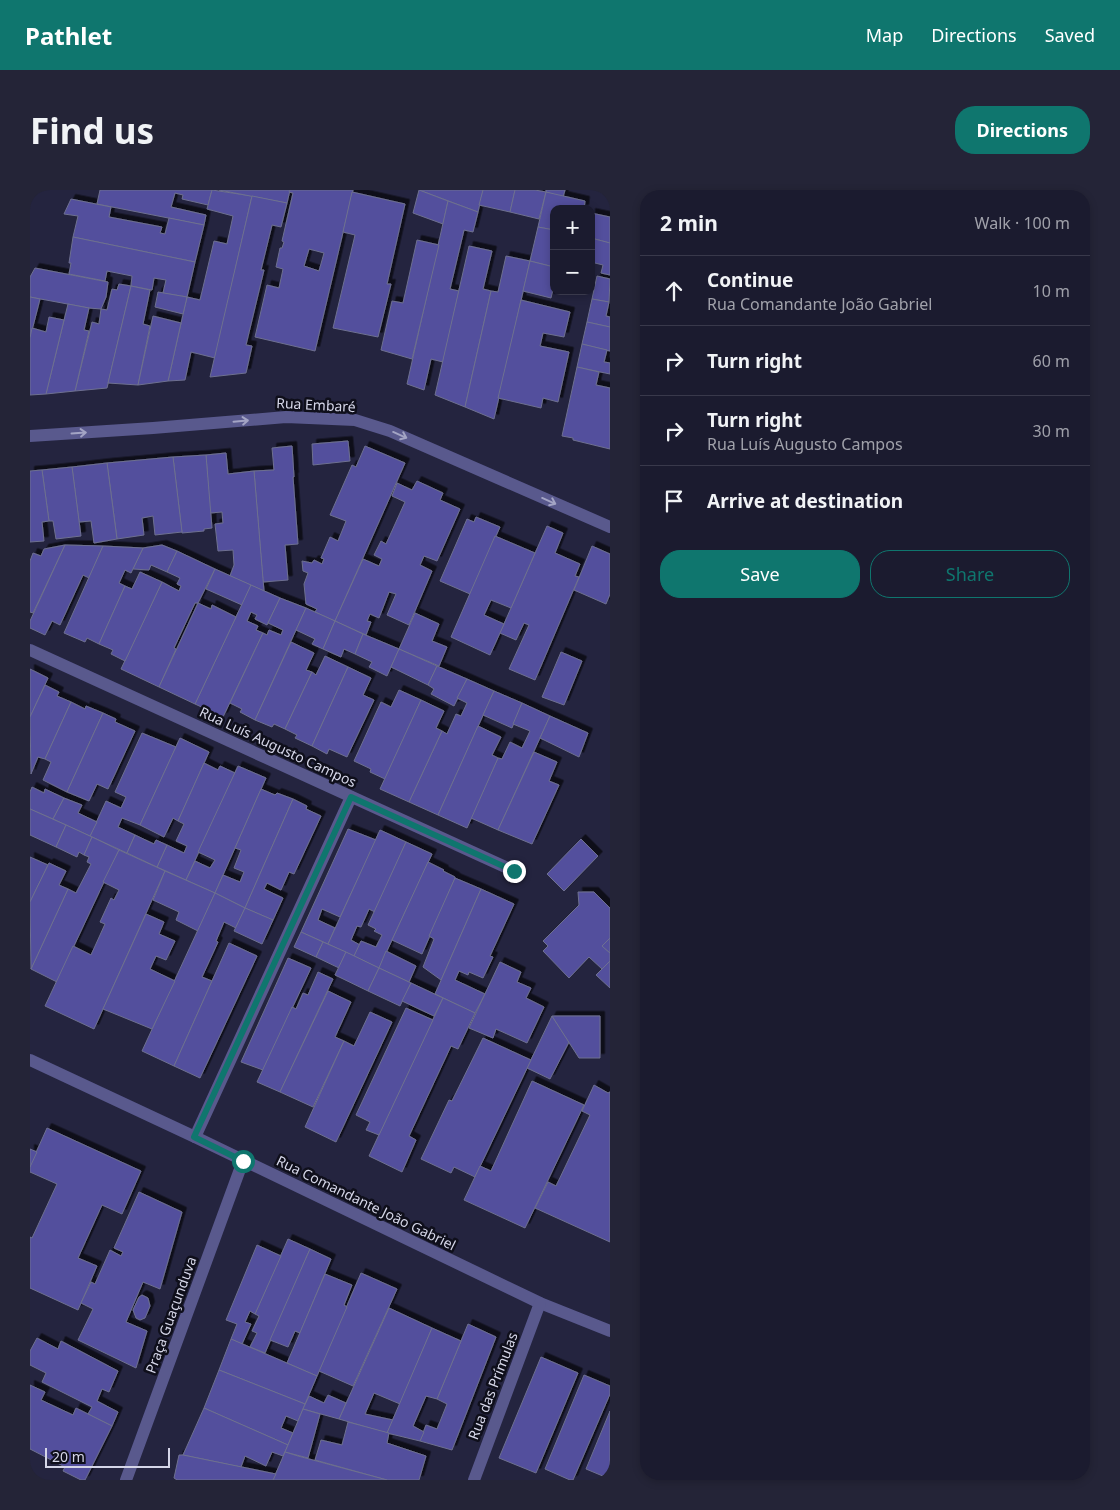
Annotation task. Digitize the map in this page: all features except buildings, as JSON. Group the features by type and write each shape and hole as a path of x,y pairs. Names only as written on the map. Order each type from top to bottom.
{"street":[{"name":"Rua Embaré","path":"30,436 286,417 355,420 390,431 610,527"},
{"name":"Rua Luís Augusto Campos","path":"30,650 514,871"},
{"path":"194,1137 351,797"},
{"name":"Rua Comandante João Gabriel","path":"30,1060 540,1303 610,1331"},
{"name":"Praça Guaçunduva","path":"126,1480 243,1161"},
{"name":"Rua das Prímulas","path":"474,1480 540,1303"}],"route":[{"path":"243,1161 194,1137 351,797 514,871"}]}
